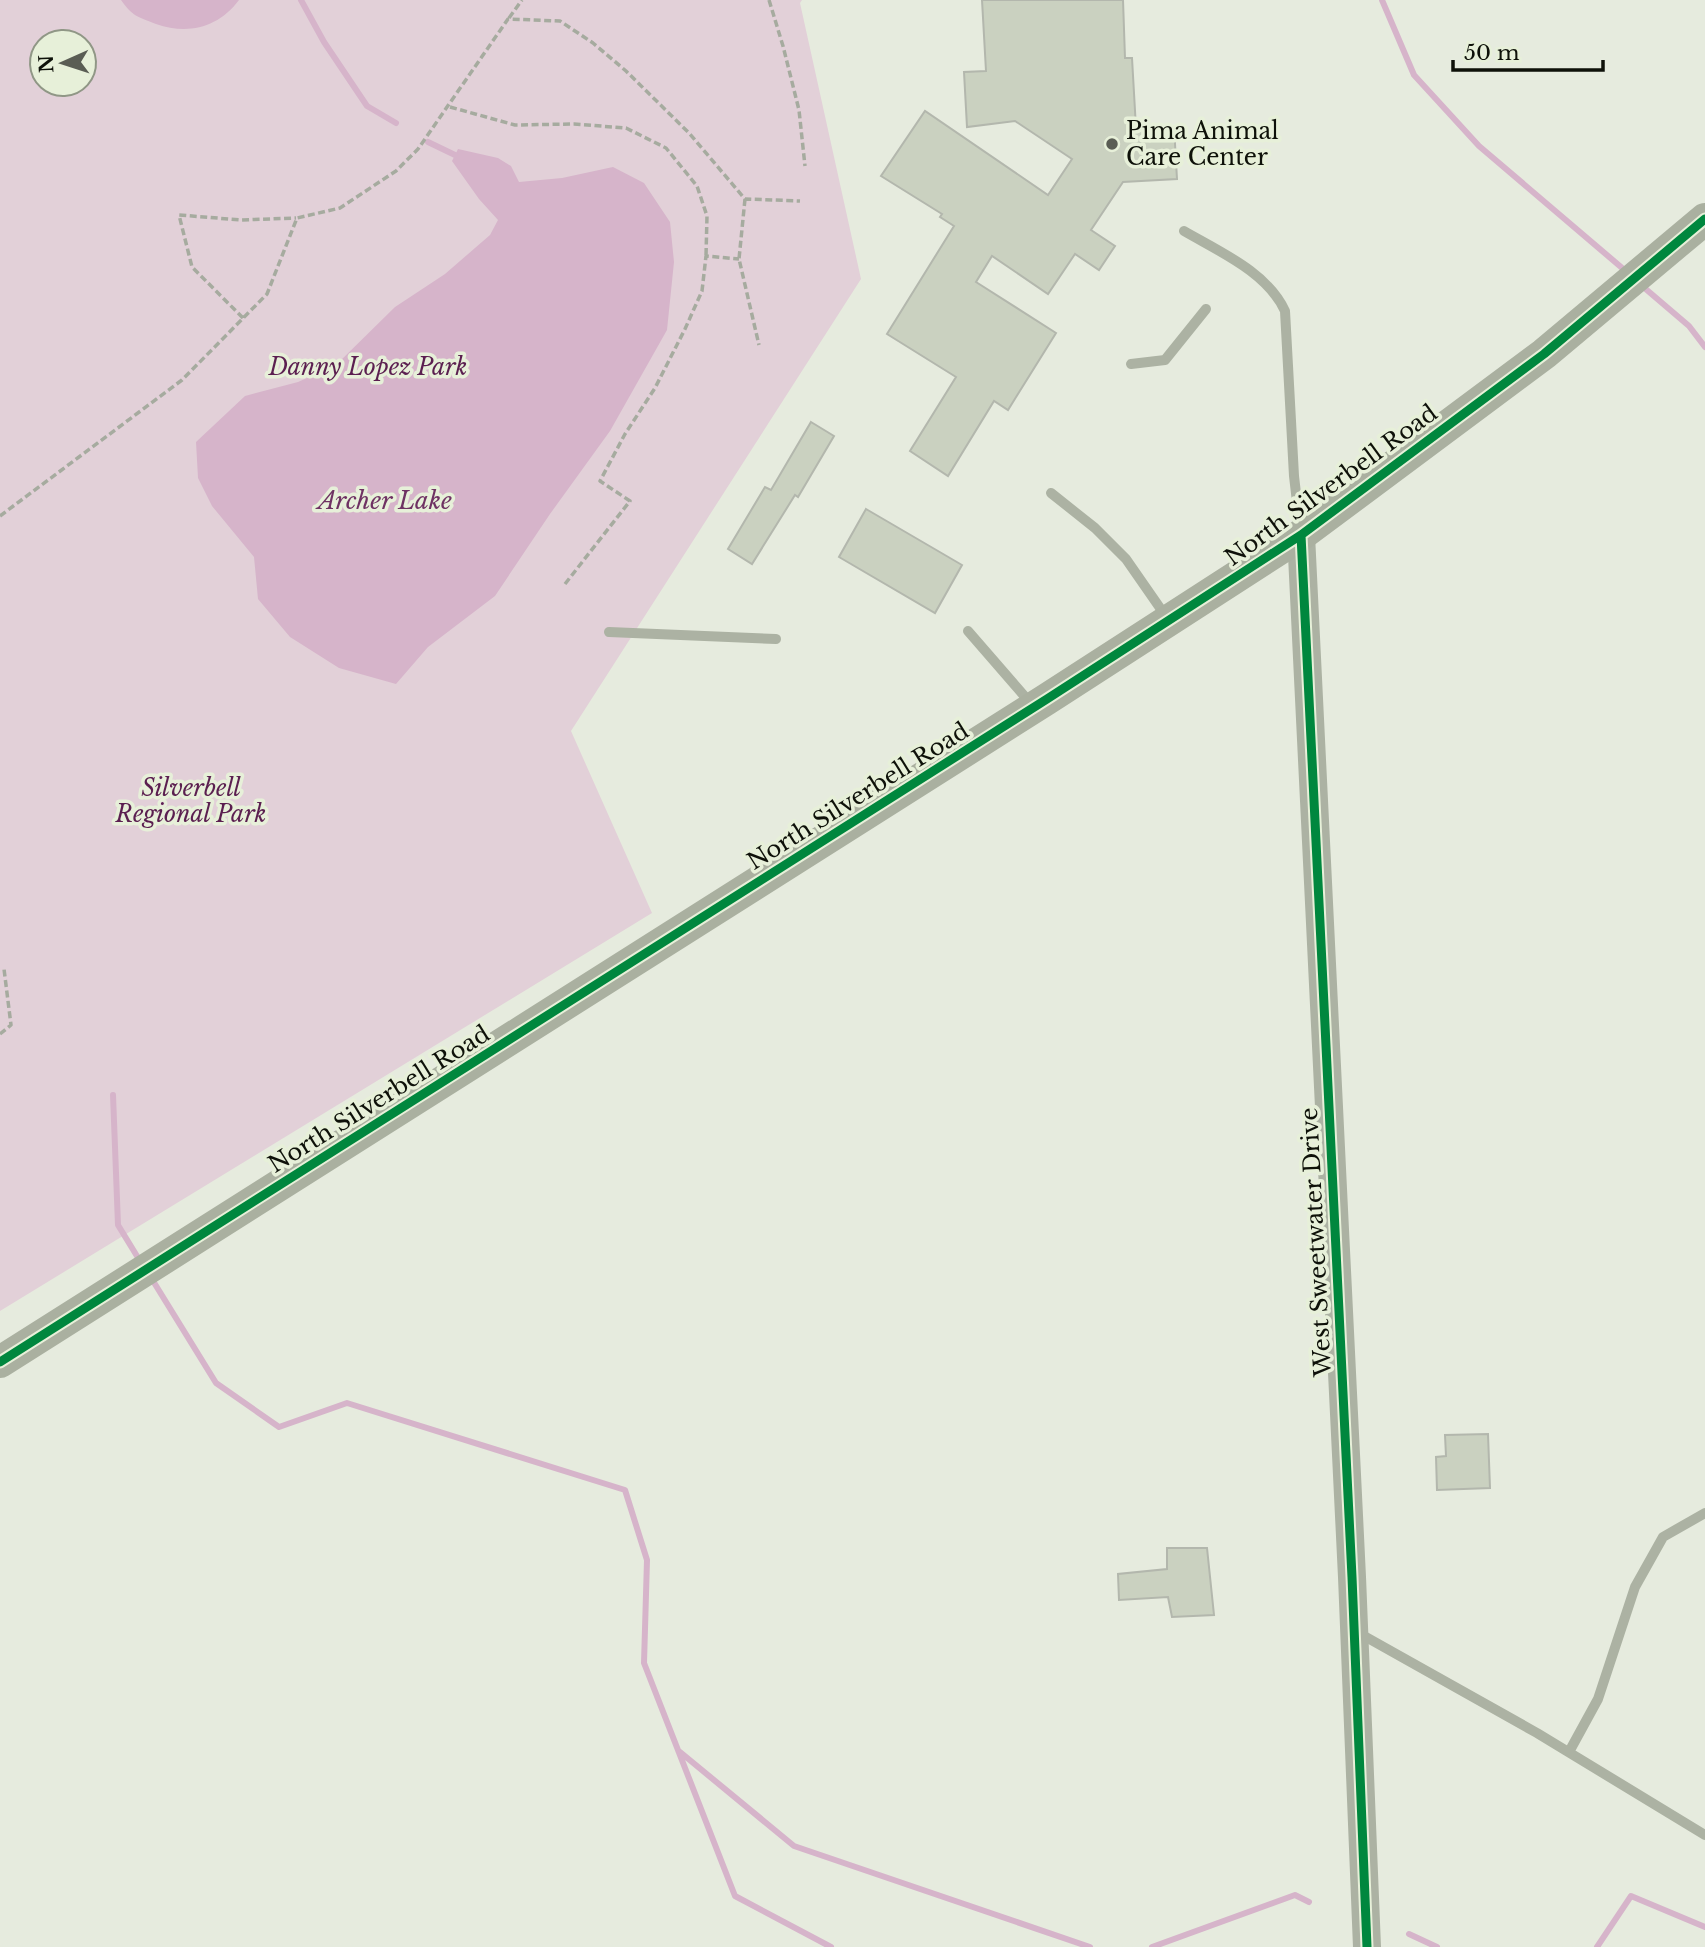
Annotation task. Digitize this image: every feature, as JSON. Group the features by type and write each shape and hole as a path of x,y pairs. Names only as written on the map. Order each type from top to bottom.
{"main road":[{"name":"North Silverbell Road","path":"0,1362 1035,707 1301,535 1544,354 1705,219"}],"street":[{"name":"West Sweetwater Drive","path":"1301,535 1355,1631 1367,1947"}],"lane":[{"path":"1184,231 1235,260 1268,285 1279,296 1286,311 1294,476 1301,535"},
{"path":"1131,364 1165,360 1206,309"},
{"path":"1051,493 1096,528 1126,559 1168,620"},
{"path":"968,631 1035,707"},
{"path":"609,632 776,639"},
{"path":"1569,1752 1598,1699 1635,1587 1663,1537 1705,1513"},
{"path":"1355,1631 1569,1752 1705,1835"}],"path":[{"path":"243,318 192,267 179,215 241,220 297,218 340,208 373,188 396,171 418,149 522,0"},
{"path":"768,0 799,110 805,166"},
{"path":"508,19 560,21 593,43 626,71 689,133 745,199 739,259 759,345"},
{"path":"449,107 515,125 574,124 625,128 666,148 697,186 707,216 702,291 655,388 625,434 600,481 630,500 565,584"},
{"path":"745,199 800,201"},
{"path":"0,516 182,380 267,294 297,218"},
{"path":"706,256 739,259"},
{"path":"0,1034 11,1025 4,969"}],"green space":[{"name":"Danny Lopez Park","path":"0,0 802,0 800,3 861,279 571,731 652,913 0,1311"}],"water":[{"path":"121,0 239,0 231,10 212,23 180,29 140,18"},
{"name":"Archer Lake","path":"458,149 498,158 511,166 519,182 562,178 613,167 644,183 670,222 674,262 667,330 610,431 495,596 428,647 396,684 339,668 290,637 258,599 254,557 212,506 198,478 196,442 245,396 298,382 336,365 395,307 445,274 490,235 498,220 452,161"}],"building":[{"name":"Pima Animal Care Center","path":"982,0 1123,0 1125,58 1132,58 1136,128 1174,126 1177,179 1123,182 1091,230 1115,246 1099,270 1075,254 1048,294 992,256 976,282 1056,333 1008,410 994,401 948,476 910,451 956,377 887,334 954,226 940,217 942,214 881,176 925,111 1048,195 1072,159 1015,121 967,127 964,72 986,71"},
{"path":"811,422 834,436 798,497 795,495 752,564 728,549 765,487 771,490"},
{"path":"866,509 962,565 935,613 839,557"},
{"path":"1488,1434 1490,1488 1437,1490 1436,1457 1446,1456 1445,1435"},
{"path":"1167,1548 1207,1548 1214,1615 1172,1617 1168,1597 1119,1600 1118,1574 1167,1569"}],"waterway":[{"path":"301,0 324,42 367,106 396,123"},
{"path":"1382,0 1414,75 1479,146 1628,273"},
{"path":"428,142 455,155"},
{"path":"1641,285 1689,326 1705,347"},
{"path":"113,1095 118,1225 140,1261"},
{"path":"150,1276 216,1383 279,1427 347,1403 625,1490 647,1560 644,1663 735,1896 831,1947"},
{"path":"680,1752 794,1846 1090,1947"},
{"path":"1152,1947 1295,1895 1309,1902"},
{"path":"1597,1947 1631,1896 1705,1927"},
{"path":"1409,1934 1437,1947"}],"cycle path":[{"path":"0,1362 1047,699 1301,535 1544,354 1705,219"},
{"path":"1301,535 1352,1577 1367,1947"}],"place":[{"name":"Pima Animal Care Center","path":"1112,144"}],"park label":[{"name":"Silverbell Regional Park","path":"191,801"}]}
